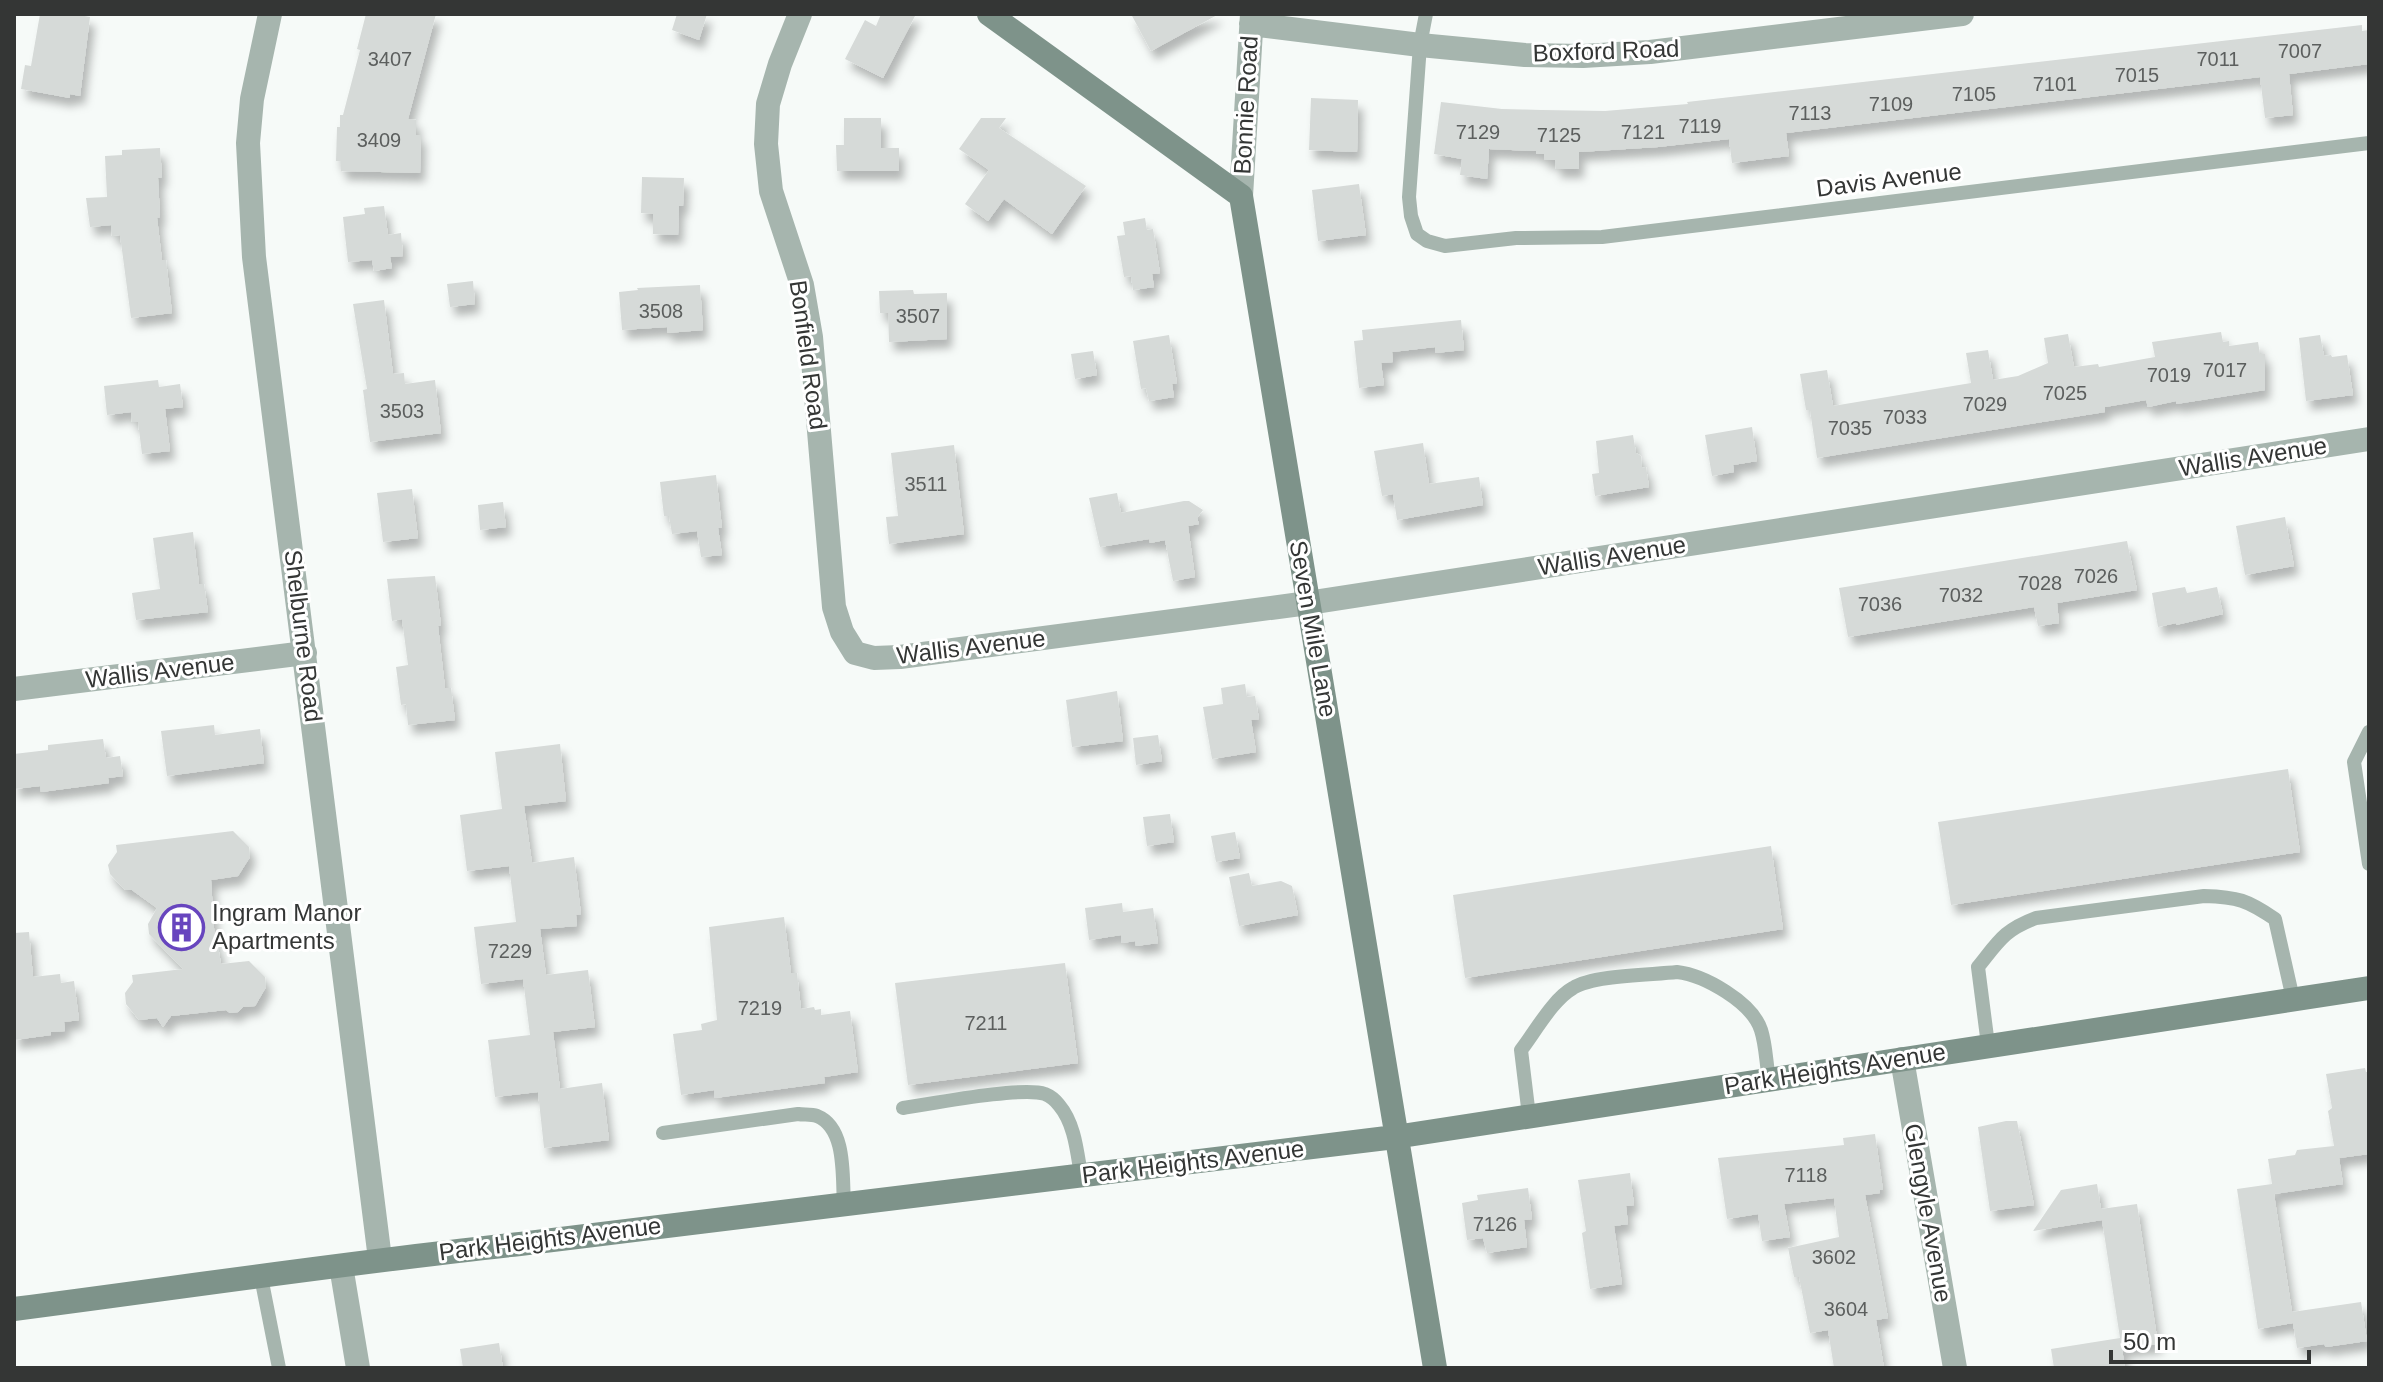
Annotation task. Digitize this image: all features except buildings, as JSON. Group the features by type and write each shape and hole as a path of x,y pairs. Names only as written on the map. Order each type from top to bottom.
{"main road":[{"path":"989,14 1241,196"},
{"name":"Seven Mile Lane","path":"1241,196 1435,1368"},
{"name":"Park Heights Avenue","path":"14,1309 380,1259 1395,1137 2369,988"}],"street":[{"name":"Shelburne Road","path":"270,14 261,48 248,143 254,257 380,1259"},
{"name":"Bonfield Road","path":"800,14 768,104 766,144 771,191 802,285 811,337 834,607 842,632 855,653"},
{"name":"Boxford Road","path":"1252,19 1420,45 1525,55 1583,56 1650,52 1962,14"},
{"name":"Bonnie Road","path":"1241,196 1252,19"},
{"name":"Wallis Avenue","path":"855,653 874,658 900,657 1308,603 2369,439"},
{"name":"Wallis Avenue","path":"15,685 305,653"},
{"name":"Glengyle Avenue","path":"1902,1059 1955,1368"},
{"path":"341,1266 358,1368"}],"lane":[{"path":"1420,45 1426,14"},
{"name":"Davis Avenue","path":"1420,45 1409,197 1411,216 1417,234 1427,241 1445,246 1516,238 1602,237 2369,143"},
{"path":"2369,732 2354,762 2369,864"},
{"path":"1988,1045 1978,967 2004,934 2036,918 2204,896 2230,897 2251,903 2275,919 2293,999"},
{"path":"1529,1116 1521,1050 1560,999 1572,988 1589,982 1677,972 1690,973 1717,987 1752,1011 1761,1029 1769,1079"},
{"path":"903,1108 994,1095 1045,1094 1058,1103 1068,1118 1081,1175"},
{"path":"663,1133 798,1114 816,1115 828,1123 836,1134 844,1204"},
{"path":"261,1277 279,1368"}],"place":[{"name":"Ingram Manor Apartments","path":"181,927"}]}
